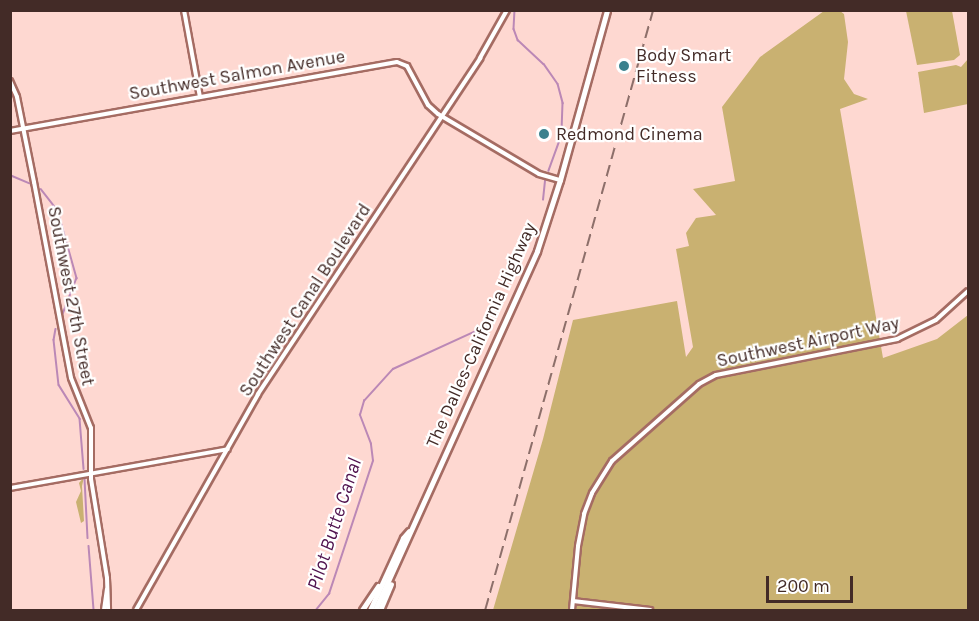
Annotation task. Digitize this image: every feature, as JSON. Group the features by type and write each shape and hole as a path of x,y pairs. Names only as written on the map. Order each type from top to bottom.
{"highway":[{"name":"The Dalles-California Highway","path":"375,610 403,550 410,529 525,282 561,180 607,10"},
{"name":"The Dalles-California Highway","path":"370,610 403,538 410,529"},
{"path":"380,610 403,550"},
{"path":"362,610 387,572"}],"main road":[{"path":"184,10 200,97"},
{"name":"Southwest Canal Boulevard","path":"135,610 258,394 491,41 507,10"},
{"name":"Southwest Salmon Avenue","path":"10,131 392,62 406,66 428,105 442,116 540,174 561,180"},
{"name":"Southwest 27th Street","path":"10,81 23,129 70,378 91,428 91,472 107,588 106,610"},
{"name":"Southwest Airport Way","path":"572,610 584,514 597,484 612,461 699,384 716,375 897,339 936,320 969,291"},
{"path":"10,488 228,449"},
{"path":"573,601 650,610"}],"shaded area":[{"path":"824,11 840,11 844,14 848,42 844,79 854,94 868,99 840,109 883,358 937,339 968,315 968,610 493,610 543,439 573,320 677,301 686,357 693,347 676,249 689,246 686,233 696,218 716,215 693,189 735,181 722,107 760,57"},
{"path":"906,11 952,11 960,55 954,60 917,65"},
{"path":"968,59 968,104 924,113 918,72 956,65 961,67"},
{"path":"84,477 82,486 84,521 81,523 76,502 81,491 79,483"}],"waterway":[{"name":"Pilot Butte Canal","path":"515,10 514,29 518,40 544,64 558,84 563,103 562,135 549,171"},
{"path":"10,175 29,183"},
{"name":"Pilot Butte Canal","path":"543,200 545,181"},
{"path":"41,189 58,211 77,278 63,315"},
{"path":"56,329 54,340 59,385 80,419 84,469"},
{"name":"Pilot Butte Canal","path":"316,610 329,594 373,461 371,444 360,415 364,401 393,369 478,330"},
{"path":"85,479 88,538"},
{"path":"89,546 94,610"}],"railway":[{"path":"485,610 653,10"}],"place":[{"name":"Body Smart Fitness","path":"624,66"},
{"name":"Redmond Cinema","path":"544,134"}]}
